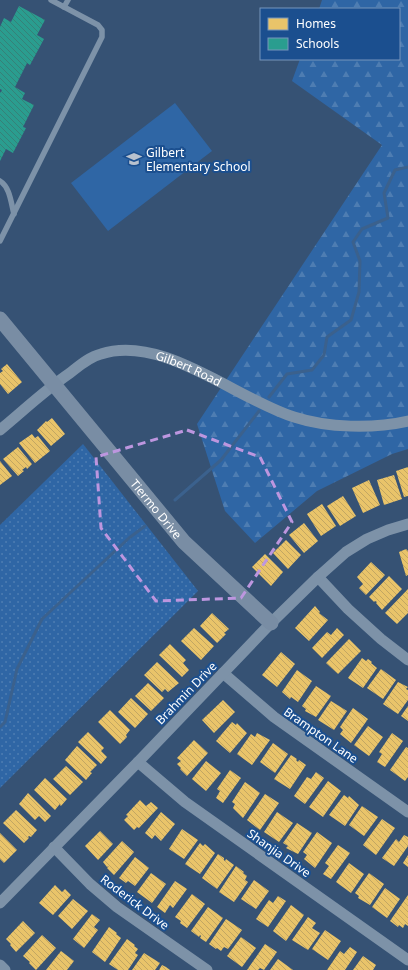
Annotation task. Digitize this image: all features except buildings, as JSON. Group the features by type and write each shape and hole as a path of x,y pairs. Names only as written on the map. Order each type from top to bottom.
{"street":[{"path":"0,319 54,384"},
{"name":"Gilbert Road","path":"0,430 54,384 84,362 100,354 118,350 141,351 164,357 190,367 223,385 281,412 312,422 370,426 387,425 408,421"},
{"name":"Tiermo Drive","path":"54,384 184,542 271,623"},
{"name":"Brahmin Drive","path":"0,903 271,623 318,577 346,552 367,539 388,530 408,524"},
{"path":"318,577 348,609 381,639 408,660"},
{"name":"Brampton Lane","path":"223,673 274,717 408,812"},
{"name":"Shanjia Drive","path":"138,762 185,802 408,960"},
{"name":"Roderick Drive","path":"54,847 90,884 117,907 207,970"},
{"path":"0,965 5,970"}],"lane":[{"path":"0,241 102,37 102,30 98,25 51,0"},
{"path":"64,7 68,0"},
{"path":"0,181 3,182 9,191 14,214"}],"highlighted area":[{"path":"187,430 260,457 292,522 241,598 156,601 101,528 96,457"}],"green space":[{"path":"322,0 408,0 408,449 392,454 317,491 255,543 225,511 197,424 382,145 292,81 300,60 400,60 400,8 319,8"},
{"path":"175,103 212,151 108,231 71,183"},
{"path":"83,444 198,591 0,788 0,525"}],"waterway":[{"path":"269,397 287,374 312,370 324,355 327,337 351,320 359,292 360,261 353,242 362,229 388,218 384,193 395,170 408,167"},
{"path":"175,500 221,460 259,411"},
{"path":"0,727 5,722 17,669 42,619 129,538 145,526"}],"place":[{"name":"Gilbert Elementary School","path":"134,159"}]}
